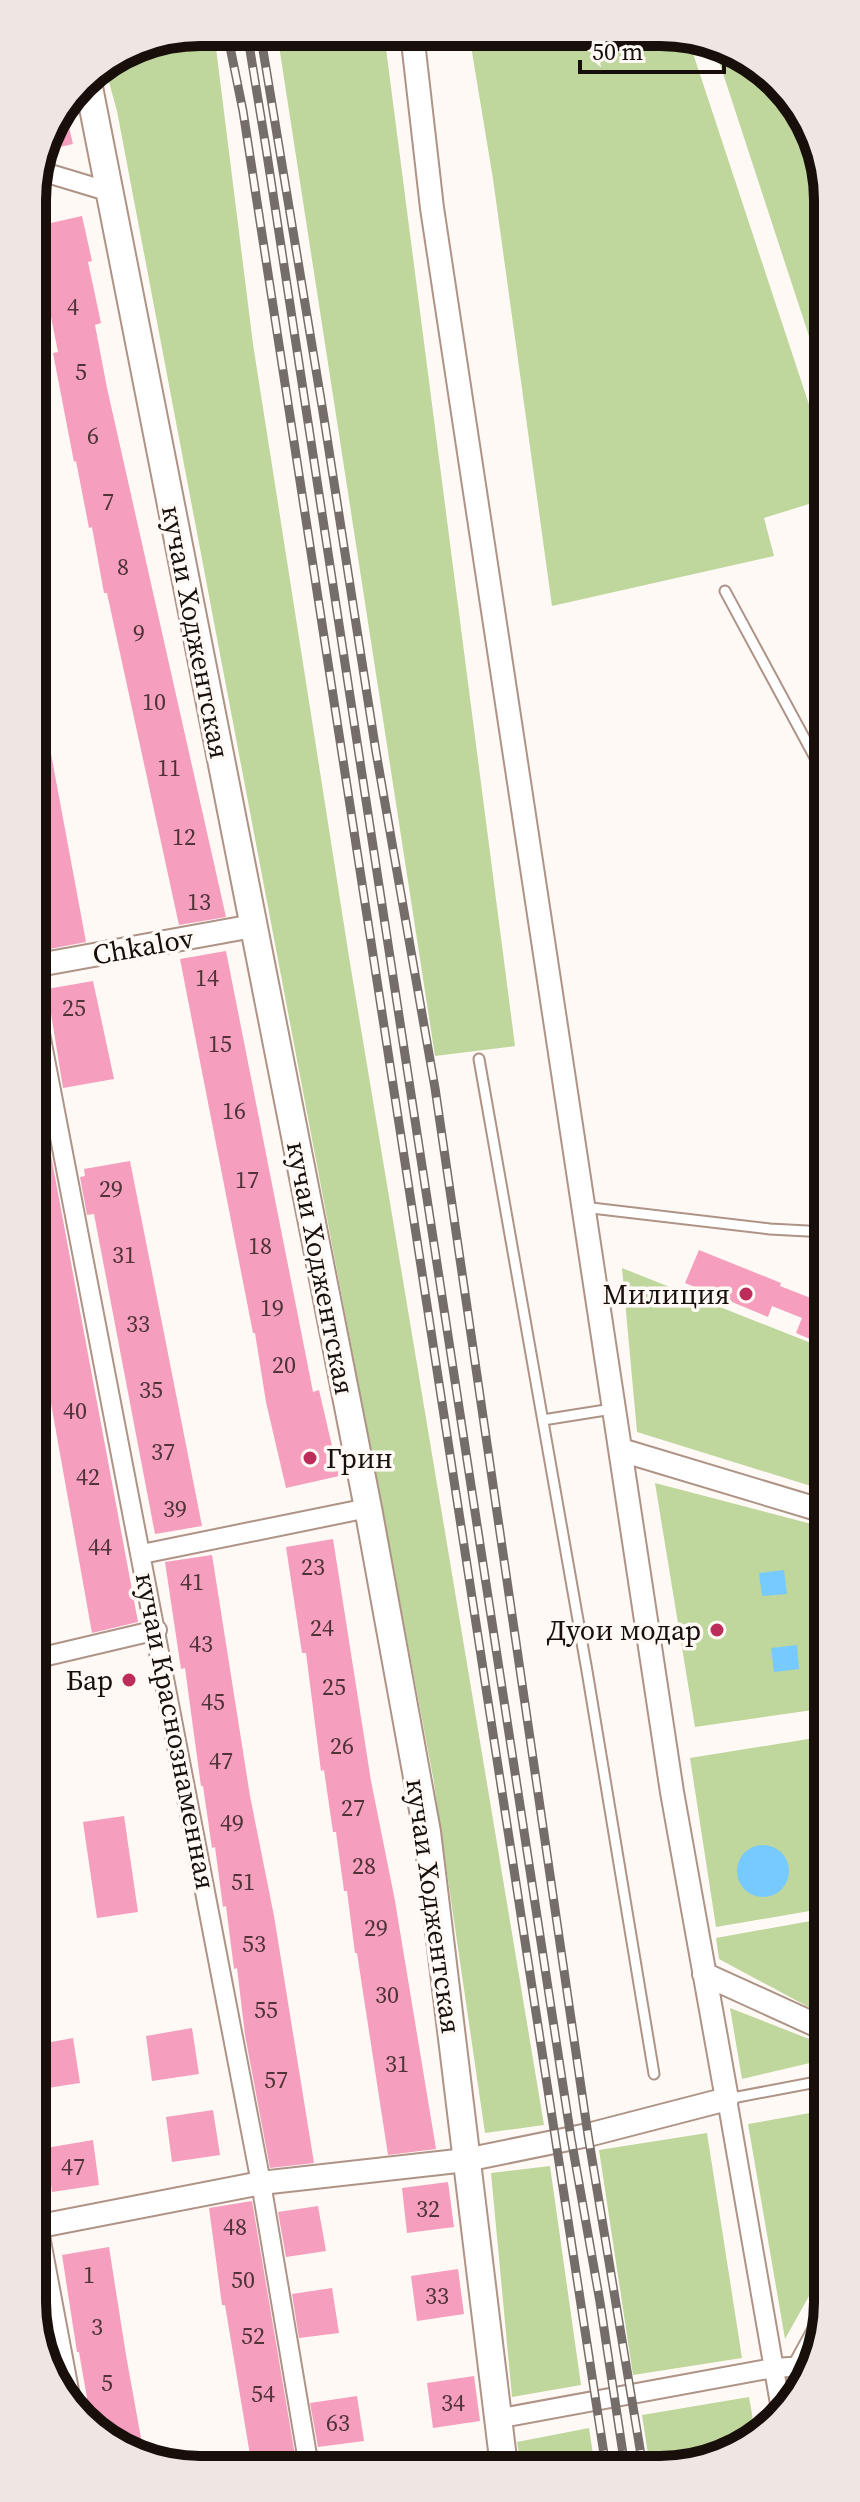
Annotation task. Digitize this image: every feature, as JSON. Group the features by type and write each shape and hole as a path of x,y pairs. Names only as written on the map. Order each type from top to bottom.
{"main road":[{"name":"кучаи Ходжентская","path":"90,92 368,1508 427,1832 502,2456"}],"street":[{"path":"413,46 432,208 672,1792 727,2099 790,2367 786,2391"},
{"path":"48,173 110,192"},
{"name":"Chkalov","path":"46,964 253,926"},
{"name":"кучаи Краснознаменная","path":"46,1063 261,2183 307,2456"},
{"path":"621,1450 814,1508"},
{"path":"142,1554 368,1508"},
{"path":"46,1656 157,1630"},
{"path":"704,1974 814,2024"},
{"path":"46,2219 261,2183 466,2160 588,2135 727,2099"},
{"path":"46,2272 67,2378"},
{"path":"496,2419 790,2367"}],"lane":[{"path":"725,591 814,756"},
{"path":"479,1059 654,2074"},
{"path":"582,1207 814,1231"},
{"path":"543,1420 612,1409"},
{"path":"727,2099 814,2082"},
{"path":"790,2367 811,2330"}],"green space":[{"path":"216,46 253,344 349,957 544,2125 485,2133 433,1777 117,111 108,77 114,72 160,51"},
{"path":"279,46 386,46 515,1046 435,1056"},
{"path":"471,46 670,46 692,49 814,420 814,502 764,518 774,556 552,606 493,179"},
{"path":"718,58 730,64 731,69 739,68 754,78 769,91 793,123 809,160 814,200 814,351"},
{"path":"622,1268 814,1344 814,1487 637,1432"},
{"path":"655,1483 814,1525 814,1710 695,1727"},
{"path":"814,1738 814,1910 716,1927 690,1758"},
{"path":"814,1920 814,2010 719,1959 716,1938"},
{"path":"730,2008 814,2041 814,2062 742,2079"},
{"path":"814,2112 814,2287 785,2339 748,2124"},
{"path":"707,2133 742,2358 633,2375 599,2150"},
{"path":"550,2166 581,2385 512,2397 491,2173"},
{"path":"749,2397 754,2424 710,2448 680,2455 648,2456 642,2415"},
{"path":"589,2428 593,2456 519,2456 517,2442"}],"water":[{"path":"784,1570 787,1594 762,1596 759,1573"},
{"path":"797,1645 799,1669 774,1672 771,1648"},
{"path":"763,1845 782,1852 789,1871 782,1890 763,1897 744,1890 737,1871 744,1852"}],"building":[{"path":"68,122 73,144 55,148"},
{"path":"82,216 92,261 88,262 101,323 95,325 107,388 226,917 179,925 107,593 104,593 92,527 89,528 74,462 53,353 58,352 46,292 46,224"},
{"path":"46,727 86,942 46,950"},
{"path":"226,951 313,1392 319,1390 339,1476 286,1488 266,1402 180,959"},
{"path":"93,981 114,1079 63,1088 47,989"},
{"path":"46,1129 138,1622 92,1633 46,1375"},
{"path":"130,1161 202,1526 155,1534 94,1214 87,1215 80,1177 85,1176 84,1169"},
{"path":"699,1250 781,1283 780,1286 814,1299 814,1341 796,1333 802,1318 772,1306 768,1317 720,1297 717,1304 699,1297 702,1290 685,1283"},
{"path":"333,1539 371,1781 395,1901 436,2149 388,2155 347,1891 344,1891 324,1770 321,1771 306,1653 302,1653 286,1547"},
{"path":"212,1555 314,2163 270,2168 245,2035 226,1906 223,1907 215,1847 212,1848 201,1786 185,1668 181,1669 165,1562"},
{"path":"124,1816 138,1912 97,1918 83,1822"},
{"path":"192,2028 199,2074 152,2081 146,2036"},
{"path":"73,2038 80,2083 46,2088 46,2043"},
{"path":"213,2110 220,2155 172,2162 166,2117"},
{"path":"93,2140 99,2185 52,2192 46,2148"},
{"path":"448,2182 454,2227 407,2233 402,2188"},
{"path":"252,2201 295,2456 250,2456 225,2305 222,2305 209,2208"},
{"path":"318,2206 326,2251 286,2257 278,2212"},
{"path":"109,2247 142,2444 106,2424 89,2408 62,2255"},
{"path":"458,2269 464,2314 417,2321 411,2276"},
{"path":"332,2288 339,2333 299,2338 292,2294"},
{"path":"474,2376 480,2421 433,2428 427,2383"},
{"path":"357,2396 364,2441 318,2447 310,2403"}],"railway":[{"path":"230,46 243,111 604,2456"},
{"path":"249,46 571,2138 623,2456"},
{"path":"262,46 376,752 435,1088 588,2135 641,2456"}],"place":[{"name":"Милиция","path":"746,1294"},
{"name":"Грин","path":"310,1458"},
{"name":"Дуои модар","path":"717,1630"},
{"name":"Бар","path":"129,1680"}]}
